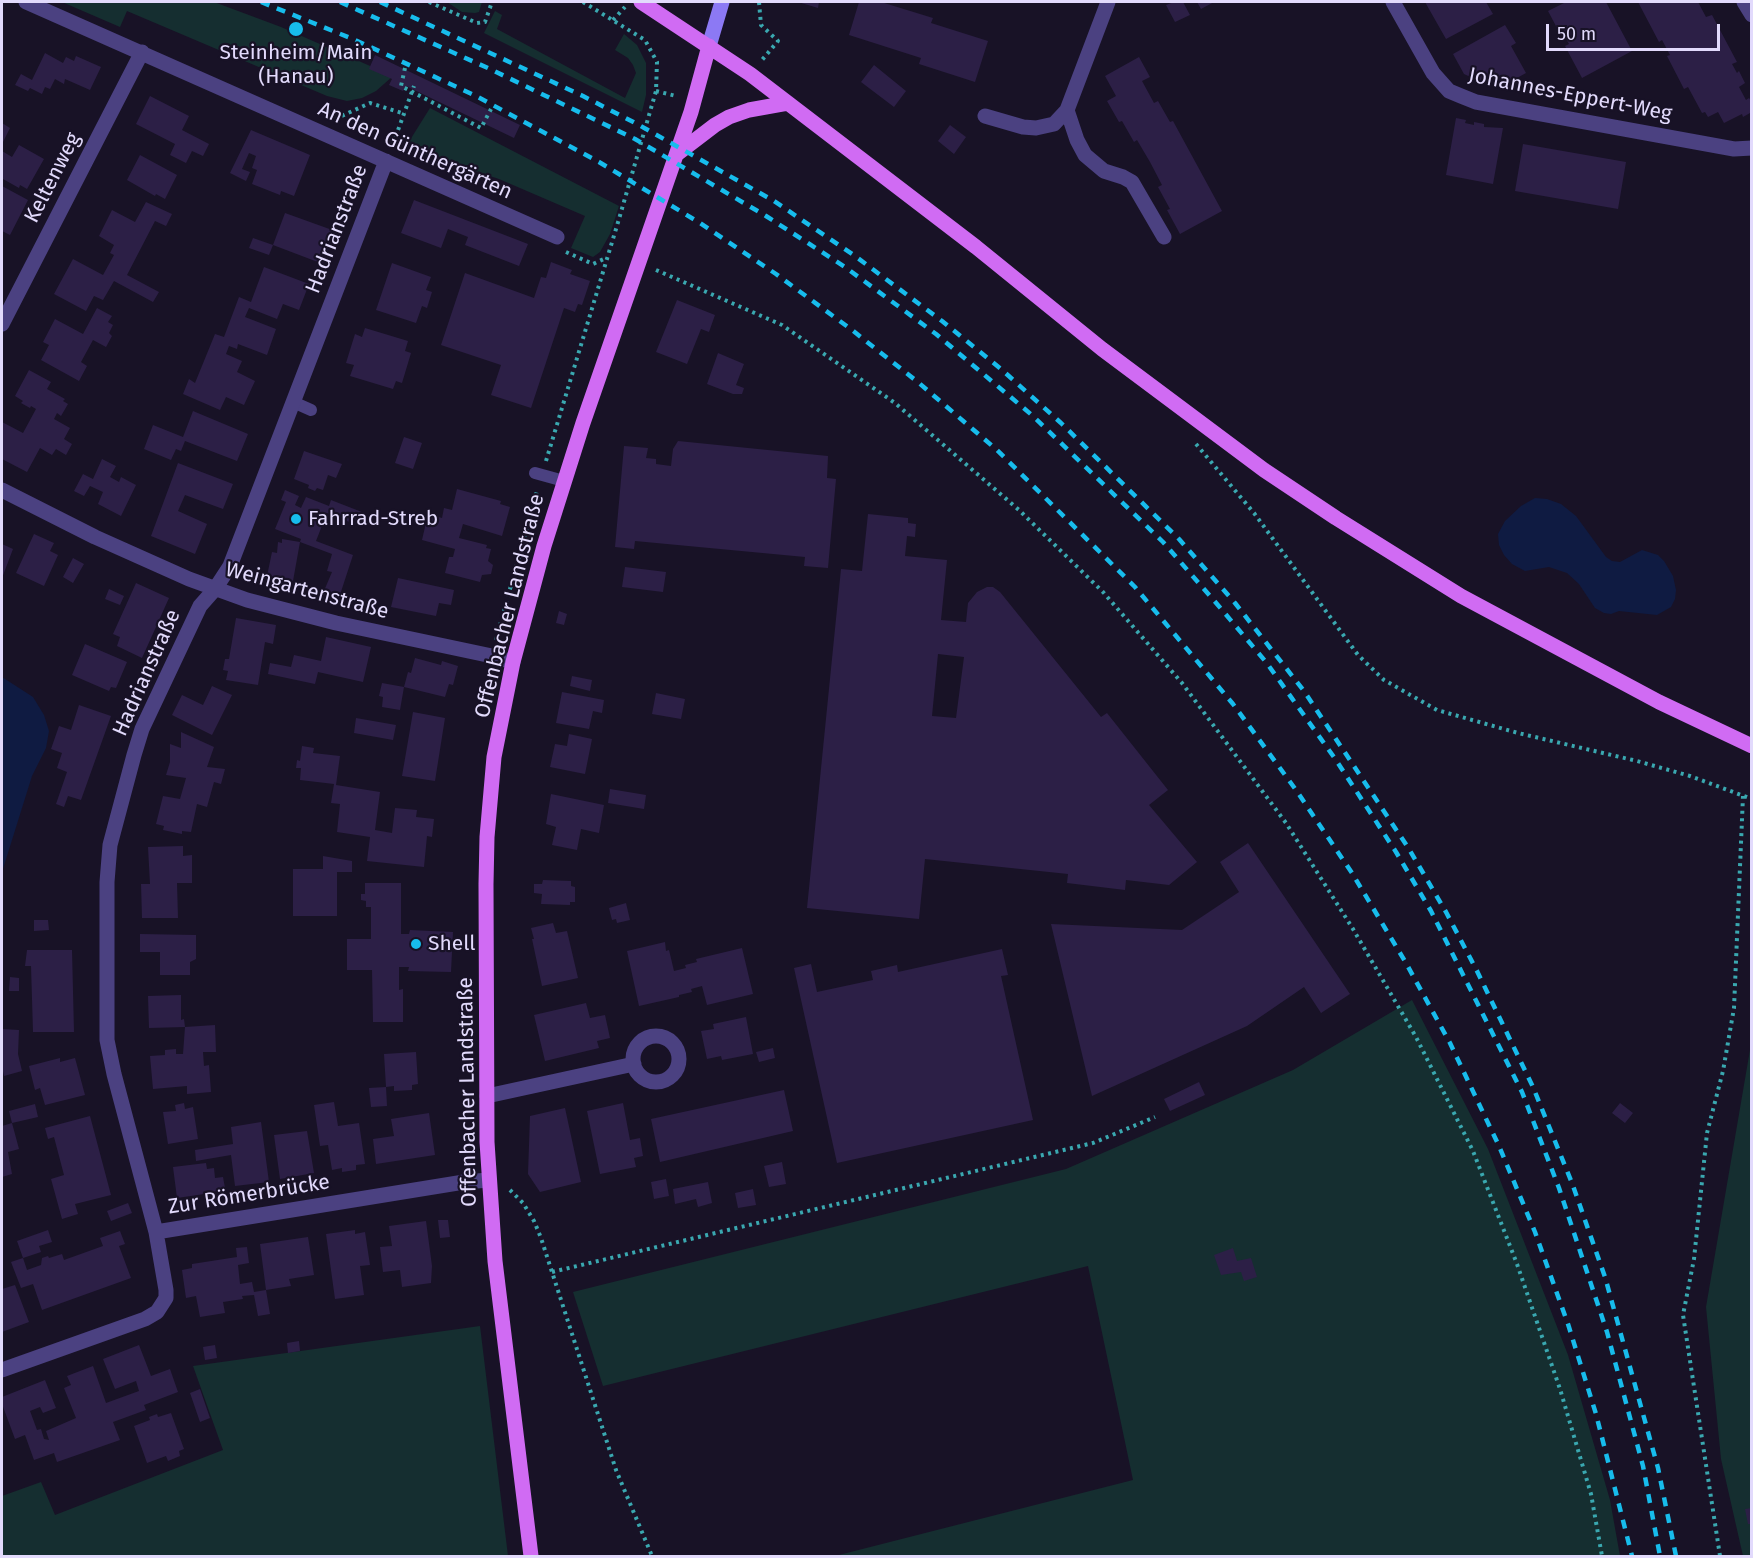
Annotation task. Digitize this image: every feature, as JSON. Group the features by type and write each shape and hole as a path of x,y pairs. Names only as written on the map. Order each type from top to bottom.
{"main road":[{"path":"641,2 709,46 788,103 976,247 1102,349 1264,470 1461,596 1524,632 1659,702 1752,746"},
{"path":"709,46 722,2"},
{"name":"Offenbacher Landstraße","path":"531,1557 495,1261 489,1180 487,837 494,757 513,662 541,556 564,482 691,112 709,46"},
{"path":"677,154 729,117 749,110 788,103"}],"street":[{"name":"An den Günthergärten","path":"26,2 556,237"},
{"path":"985,117 1023,127 1036,128 1054,124 1067,110 1108,2"},
{"name":"Johannes-Eppert-Weg","path":"1393,2 1433,73 1449,91 1461,96 1476,102 1734,149 1752,148"},
{"path":"1744,2 1752,15"},
{"name":"Keltenweg","path":"2,324 142,52"},
{"path":"1067,110 1077,140 1085,155 1104,171 1132,182 1164,237"},
{"name":"Hadrianstraße","path":"156,1232 107,1040 108,861 142,729 200,606 230,566 386,161"},
{"name":"Weingartenstraße","path":"2,490 95,537 215,589 273,608 336,624 513,662"},
{"path":"487,1096 634,1064"},
{"name":"Zur Römerbrücke","path":"2,1370 145,1319 158,1312 166,1298 166,1290 156,1232 464,1182 489,1180"}],"lane":[{"path":"293,402 311,410"},
{"path":"538,474 564,482"}],"path":[{"path":"431,10 432,2 477,22 485,22 492,2"},
{"path":"492,656 538,474 607,257 656,91 657,62 645,40 584,2"},
{"path":"614,20 630,2"},
{"path":"759,2 761,24 778,41"},
{"path":"405,68 401,86 481,128 491,109"},
{"path":"386,161 414,86"},
{"path":"313,128 370,103 405,114"},
{"path":"577,257 593,264 607,257"},
{"path":"639,263 782,325 895,403 1019,510 1103,592 1182,683 1286,823 1353,929 1416,1037 1473,1150 1517,1264 1560,1389 1591,1494 1602,1557"},
{"path":"1191,436 1212,465 1254,513 1358,655 1384,680 1437,710 1518,733 1637,761 1690,776 1752,799"},
{"path":"1720,1557 1683,1315 1694,1259 1707,1133 1723,1071 1734,1008 1743,796"},
{"path":"552,1272 1093,1143 1155,1117"},
{"path":"489,1180 510,1190 523,1203 538,1229 616,1470 652,1557"}],"green space":[{"path":"62,2 214,2 281,27 393,76 376,91 362,98 347,101 327,96 127,11 120,27"},
{"path":"447,2 482,2 479,12 475,13 462,12"},
{"path":"495,11 502,15 497,29 625,98 636,73 628,58 615,50 624,34 637,45 646,63 646,95 642,112 484,33"},
{"path":"430,108 619,206 610,234 600,252 593,257 571,248 585,216 499,179 405,148"},
{"path":"1412,1000 1488,1149 1568,1355 1610,1500 1620,1556 835,1556 1133,1480 1088,1266 603,1386 573,1292 1066,1169 1293,1070"},
{"path":"1751,1044 1751,1556 1743,1556 1721,1459 1706,1307"},
{"path":"480,1326 508,1556 2,1556 2,1496 41,1482 55,1515 223,1450 193,1366"}],"water":[{"path":"1535,498 1561,504 1576,516 1606,557 1612,561 1620,562 1642,550 1658,555 1673,576 1676,590 1671,607 1657,615 1619,611 1611,614 1604,613 1595,608 1579,584 1567,573 1549,567 1525,571 1512,564 1499,545 1498,534 1505,521 1521,506"},
{"path":"2,677 33,697 44,715 49,731 46,748 32,776 2,872"}],"building":[{"path":"798,2 819,2 818,8"},
{"path":"859,2 881,2 933,18 931,23 988,41 975,82 919,64 921,58 849,35"},
{"path":"1183,2 1190,15 1175,22 1166,5"},
{"path":"1197,2 1214,2 1201,9"},
{"path":"1425,2 1486,2 1493,14 1446,39"},
{"path":"1566,2 1606,2 1632,51 1582,78 1565,46 1569,44 1548,11"},
{"path":"1638,2 1698,2 1706,17 1712,15 1737,62 1732,64 1737,73 1739,71 1745,83 1739,87 1746,100 1749,98 1752,102 1750,113 1743,117 1742,114 1724,123 1718,112 1708,117 1705,112 1702,113 1688,87 1684,89 1667,56 1670,55 1662,40 1659,42"},
{"path":"1505,25 1516,43 1511,46 1526,73 1506,84 1479,81 1464,74 1453,54"},
{"path":"45,53 63,63 66,57 74,61 76,56 101,67 90,90 65,79 64,84 55,79 50,89 45,87 42,94 30,88 28,91 15,85 21,74 32,80"},
{"path":"375,55 520,125 514,138 406,86 403,91 389,85 392,79 369,69"},
{"path":"1139,57 1150,77 1142,81 1154,103 1158,101 1170,122 1173,121 1222,211 1180,234 1167,210 1170,209 1158,187 1162,185 1150,162 1137,140 1134,142 1122,121 1119,122 1107,101 1116,96 1105,76"},
{"path":"874,65 906,91 894,107 861,82"},
{"path":"150,96 189,116 182,130 209,144 203,156 192,151 186,163 170,155 175,144 136,124"},
{"path":"1456,118 1474,125 1474,122 1484,124 1484,127 1503,128 1493,184 1446,175"},
{"path":"2,123 10,128 2,144"},
{"path":"950,125 966,137 954,154 938,141"},
{"path":"251,130 310,155 294,196 281,191 280,195 252,184 257,170 252,168 256,156 249,153 242,169 250,172 246,181 230,173"},
{"path":"1523,144 1626,162 1618,209 1515,191"},
{"path":"19,145 44,159 27,189 20,185 19,188 3,179 2,182 2,151 12,157"},
{"path":"140,155 177,175 165,199 127,180"},
{"path":"2,186 28,200 10,235 2,231"},
{"path":"414,200 528,244 519,266 465,245 468,237 448,229 441,248 401,233"},
{"path":"146,202 172,214 166,226 155,221 127,275 159,292 153,302 114,281 103,300 94,296 86,311 54,294 73,259 103,275 114,255 110,253 114,245 99,236 112,210 135,222"},
{"path":"285,213 335,231 323,264 273,245"},
{"path":"253,238 273,245 269,255 249,248"},
{"path":"551,262 572,270 570,274 590,281 582,305 578,304 575,312 564,308 531,408 491,395 501,365 441,345 465,273 534,298 541,277 546,278"},
{"path":"392,263 431,277 426,290 432,292 427,308 422,306 416,323 376,310"},
{"path":"264,267 309,284 299,310 283,304 277,319 249,308 245,317 276,329 267,355 238,344 237,349 229,346 226,354 242,361 237,372 255,381 244,405 226,397 220,410 183,394 189,379 195,383 215,334 224,337 239,297 251,302"},
{"path":"677,300 715,315 709,332 701,329 687,364 656,352"},
{"path":"97,308 112,316 108,322 113,325 109,333 112,336 106,347 93,340 81,362 87,366 79,381 41,360 49,345 43,342 55,319 83,334"},
{"path":"365,328 408,341 405,351 411,353 402,383 396,381 393,389 350,376 354,365 346,363 355,334 362,337"},
{"path":"718,353 744,364 736,385 744,388 742,394 733,394 707,384"},
{"path":"29,370 51,382 47,389 65,399 63,401 68,404 61,416 57,413 54,419 70,428 64,439 72,444 66,455 56,449 52,455 40,448 27,472 2,459 2,422 23,433 36,409 21,403 23,401 15,396"},
{"path":"193,411 248,434 237,461 185,441 181,451 176,449 171,460 144,449 153,425 183,437"},
{"path":"404,437 422,443 413,469 395,463"},
{"path":"678,441 828,456 827,478 836,479 828,568 804,566 805,557 635,541 634,549 615,547 624,446 648,448 646,458 656,459 656,464 671,466 673,449"},
{"path":"304,451 342,464 336,478 328,475 323,490 317,488 315,491 308,488 309,485 294,479"},
{"path":"102,459 116,466 110,477 119,482 121,477 136,485 121,516 98,504 103,492 90,486 84,496 74,491 83,474 93,479"},
{"path":"178,463 233,484 223,509 185,495 178,511 207,524 195,554 151,536"},
{"path":"457,489 501,501 500,504 510,507 502,536 463,524 459,538 487,545 486,548 491,549 488,561 493,565 491,574 482,575 480,582 445,573 449,557 453,557 455,549 422,540 428,514 442,518 444,508 452,510"},
{"path":"285,490 299,496 295,505 301,508 306,497 329,506 331,500 367,514 362,527 327,513 316,541 353,555 337,604 321,598 332,572 327,571 332,554 300,542 301,539 275,529 286,502 281,500"},
{"path":"868,514 908,518 908,523 916,524 915,537 907,536 905,556 947,560 941,620 966,622 968,603 977,592 993,587 1000,592 1101,717 1107,713 1168,790 1149,805 1197,862 1169,885 1126,880 1125,890 1067,883 1068,874 925,859 919,919 807,908 841,569 862,571","holes":["938,654 964,657 956,718 932,716"]},
{"path":"34,534 54,543 50,551 58,555 44,586 16,573"},
{"path":"282,539 300,542 293,581 267,576 272,552 277,553 278,542 282,543"},
{"path":"2,544 13,549 2,578"},
{"path":"73,558 84,564 73,583 63,577"},
{"path":"625,567 666,572 663,592 622,587"},
{"path":"398,578 454,590 451,605 439,603 436,616 391,607"},
{"path":"136,583 169,598 142,658 117,646 120,637 113,634"},
{"path":"109,589 124,596 120,605 105,599"},
{"path":"559,611 567,614 564,625 556,623"},
{"path":"236,618 276,625 273,644 265,642 258,685 226,680 228,671 223,670 225,659 229,659"},
{"path":"326,637 371,647 363,682 318,672 315,684 268,674 270,663 291,667 294,655 321,661"},
{"path":"85,644 127,662 116,688 111,687 109,691 72,675"},
{"path":"415,658 441,665 442,661 458,666 453,685 449,684 445,697 404,687"},
{"path":"572,676 592,680 590,691 570,686"},
{"path":"382,683 404,687 400,710 382,707 383,697 379,696"},
{"path":"212,686 232,695 212,735 172,715 182,695 203,705"},
{"path":"562,692 604,700 602,713 593,711 589,729 556,723"},
{"path":"656,693 685,699 681,719 652,714"},
{"path":"79,705 111,716 81,800 68,796 64,807 56,804 67,772 57,768 62,753 51,749 59,726 71,730"},
{"path":"413,712 445,718 435,781 402,776"},
{"path":"356,718 396,725 393,740 354,733"},
{"path":"181,732 214,747 207,767 225,769 221,784 214,782 207,807 197,804 191,832 182,831 182,834 163,830 164,826 156,824 163,796 180,799 186,778 166,775 170,762 170,744 181,748"},
{"path":"569,734 592,739 585,774 550,767 555,744 567,746"},
{"path":"302,746 314,748 313,753 340,756 336,785 380,792 375,830 392,833 395,808 417,810 416,817 434,819 432,837 427,836 424,867 367,861 370,837 337,832 340,804 331,803 334,784 300,780 301,768 296,768 297,760 300,761"},
{"path":"610,789 646,795 644,809 608,803"},
{"path":"551,794 604,805 599,833 581,829 577,850 552,845 556,827 546,824"},
{"path":"1248,843 1350,994 1321,1013 1304,987 1247,1026 1092,1096 1051,924 1182,930 1239,892 1220,862"},
{"path":"183,846 183,856 192,855 192,883 177,883 178,918 142,918 141,884 150,884 148,847"},
{"path":"323,856 352,861 352,872 337,872 337,916 293,916 293,869 323,869"},
{"path":"543,880 571,881 571,886 575,887 575,902 570,902 570,905 541,904 542,894 534,893 534,884 542,884"},
{"path":"365,883 401,883 401,934 409,934 410,930 453,932 451,972 408,971 409,967 399,967 399,990 403,989 403,1022 373,1022 372,970 347,970 347,939 371,939 371,907 366,907 366,901 361,900 361,894 365,894"},
{"path":"626,903 630,920 617,923 616,919 612,920 609,908"},
{"path":"34,920 48,920 49,930 34,931"},
{"path":"553,923 556,933 567,931 578,978 542,986 531,928"},
{"path":"140,934 196,935 196,959 190,962 190,975 160,975 160,952 140,952"},
{"path":"665,942 674,971 697,962 696,959 742,948 753,994 707,1005 702,986 691,989 692,992 679,995 679,997 639,1006 627,951"},
{"path":"1002,949 1008,975 1001,976 1033,1120 837,1163 794,968 811,964 817,992 873,980 871,971 897,965 898,972"},
{"path":"27,950 72,950 74,1032 33,1032 31,966 25,966"},
{"path":"10,977 19,978 19,991 9,991"},
{"path":"181,995 181,1020 184,1019 185,1027 149,1028 148,996"},
{"path":"586,1003 590,1018 605,1015 610,1038 597,1041 599,1048 545,1061 534,1015"},
{"path":"746,1017 753,1054 722,1060 721,1056 707,1059 701,1031 714,1029 713,1024"},
{"path":"215,1025 216,1052 203,1052 204,1066 209,1065 211,1092 187,1094 187,1086 153,1089 150,1056 165,1055 165,1050 176,1049 176,1054 183,1054 185,1027"},
{"path":"2,1029 19,1030 18,1054 22,1071 4,1076 2,1067"},
{"path":"773,1048 775,1058 759,1062 756,1052"},
{"path":"416,1052 418,1084 412,1085 412,1090 394,1091 394,1086 386,1087 384,1054"},
{"path":"60,1058 60,1062 75,1058 85,1095 45,1105 40,1088 35,1090 29,1066"},
{"path":"1199,1082 1205,1095 1170,1111 1164,1099"},
{"path":"386,1087 387,1106 371,1107 369,1088"},
{"path":"784,1090 793,1131 660,1162 651,1119"},
{"path":"334,1102 338,1126 359,1123 365,1164 356,1165 356,1170 342,1172 342,1168 332,1170 328,1145 320,1146 314,1105"},
{"path":"184,1103 185,1109 193,1107 198,1139 168,1144 163,1112 176,1111 175,1105"},
{"path":"623,1103 630,1140 640,1138 643,1156 634,1158 636,1167 600,1174 587,1111"},
{"path":"1620,1103 1633,1113 1625,1123 1612,1113"},
{"path":"35,1104 38,1117 12,1123 9,1111"},
{"path":"565,1108 581,1182 540,1192 528,1174 530,1116"},
{"path":"429,1113 435,1155 376,1164 373,1139 394,1136 391,1119"},
{"path":"90,1116 111,1195 75,1204 78,1214 62,1219 51,1179 64,1175 54,1137 48,1139 45,1128"},
{"path":"261,1122 269,1182 235,1186 231,1155 196,1161 195,1150 233,1144 231,1127"},
{"path":"12,1123 19,1149 8,1152 12,1174 2,1177 2,1126"},
{"path":"307,1131 314,1173 280,1179 274,1135"},
{"path":"782,1162 786,1184 769,1187 764,1166"},
{"path":"206,1163 207,1169 214,1168 215,1178 223,1177 225,1188 211,1193 177,1198 173,1167"},
{"path":"666,1179 669,1196 654,1199 651,1182"},
{"path":"708,1182 712,1203 698,1207 696,1199 675,1204 673,1189"},
{"path":"753,1189 756,1205 738,1208 735,1193"},
{"path":"128,1203 132,1213 111,1221 107,1211"},
{"path":"438,1220 448,1220 450,1237 440,1238"},
{"path":"426,1221 432,1266 431,1283 402,1287 400,1270 383,1272 380,1247 392,1246 389,1226"},
{"path":"48,1230 52,1242 39,1246 41,1252 23,1258 17,1241"},
{"path":"355,1230 355,1234 365,1232 370,1265 360,1266 364,1295 335,1299 326,1234"},
{"path":"120,1231 125,1244 119,1246 131,1278 42,1310 33,1284 21,1288 11,1262 23,1258 27,1270 41,1265 42,1258 48,1256 49,1258 62,1254 64,1260 103,1246 100,1238"},
{"path":"308,1237 314,1275 289,1279 291,1286 266,1290 260,1244"},
{"path":"247,1247 249,1263 238,1265 240,1284 252,1282 254,1292 266,1290 270,1314 258,1316 254,1295 223,1302 225,1313 200,1317 196,1296 186,1298 182,1270 192,1268 192,1264 237,1257 236,1248"},
{"path":"1233,1248 1237,1261 1251,1258 1257,1277 1244,1281 1241,1272 1221,1275 1214,1255"},
{"path":"15,1285 29,1322 2,1332 2,1289"},
{"path":"299,1341 300,1351 288,1353 287,1343"},
{"path":"139,1345 151,1376 170,1369 178,1392 144,1405 146,1410 113,1422 120,1440 57,1462 54,1453 34,1460 25,1435 15,1439 2,1404 2,1397 45,1380 56,1408 43,1413 40,1407 30,1411 37,1430 41,1429 44,1439 49,1440 46,1431 76,1418 64,1388 71,1385 67,1376 93,1366 106,1403 139,1391 136,1381 115,1389 103,1359"},
{"path":"215,1345 217,1358 205,1360 203,1347"},
{"path":"200,1389 210,1418 200,1422 190,1393"},
{"path":"171,1413 184,1449 179,1451 180,1456 168,1461 166,1456 147,1463 134,1426 150,1420 149,1417 157,1414 158,1417"},
{"path":"1752,1508 1752,1524 1748,1524 1745,1509"}],"railway":[{"path":"261,2 353,39 474,95 599,162 700,223 776,274 919,383 997,450 1135,587 1233,704 1296,790 1352,873 1406,963 1450,1043 1499,1146 1535,1232 1568,1324 1596,1414 1632,1556"},
{"path":"340,2 490,69 635,139 766,216 845,267 936,334 1033,416 1163,542 1217,604 1266,662 1336,760 1396,852 1431,911 1522,1092 1559,1188 1607,1332 1643,1466 1660,1556"},
{"path":"380,2 583,96 639,125 774,201 855,256 942,321 1001,369 1061,423 1179,539 1235,603 1304,691 1409,849 1477,971 1533,1087 1572,1183 1605,1277 1658,1468 1676,1556"}],"place":[{"name":"Steinheim/Main (Hanau)","path":"296,29"},
{"name":"Fahrrad-Streb","path":"296,519"},
{"name":"Shell","path":"416,944"}]}
